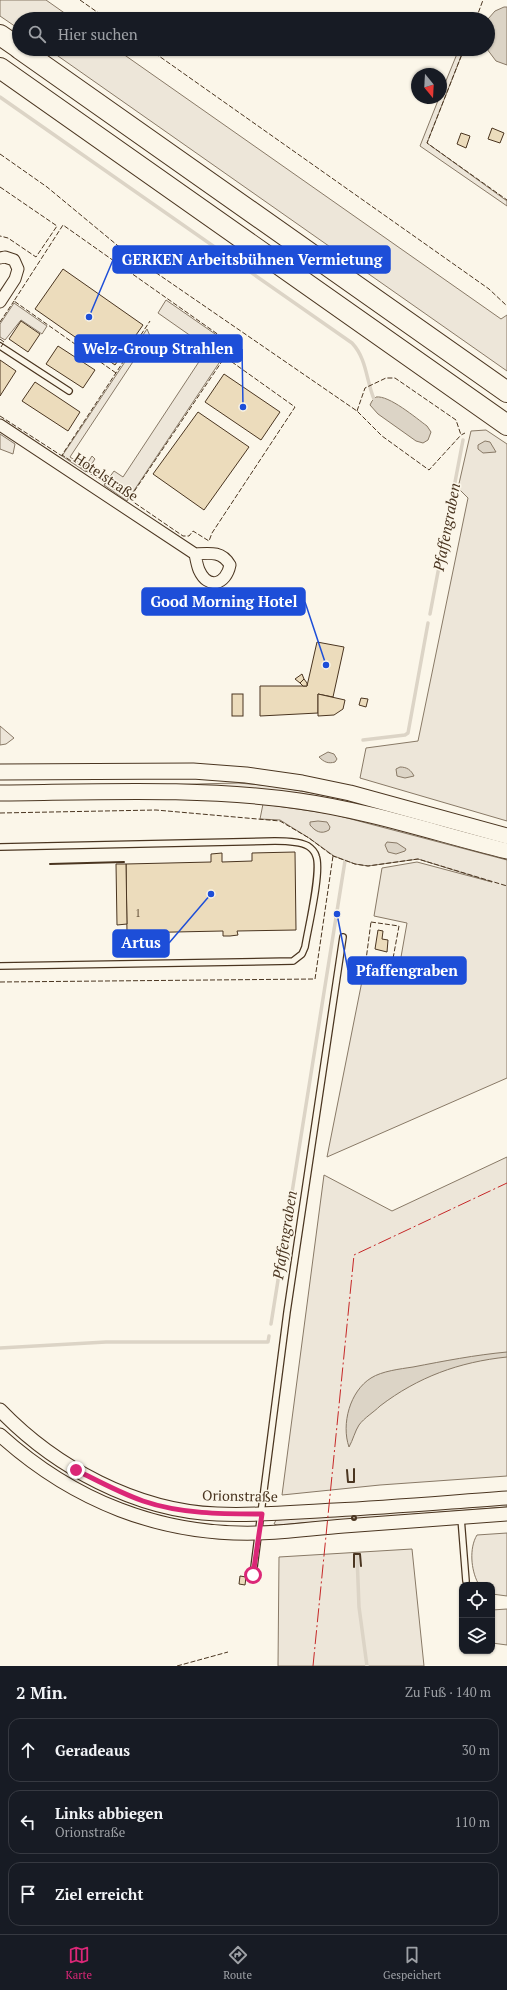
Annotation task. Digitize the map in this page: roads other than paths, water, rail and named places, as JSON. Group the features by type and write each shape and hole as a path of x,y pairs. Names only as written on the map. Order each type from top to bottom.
{"highway":[{"path":"0,35 12,43"},
{"path":"31,56 507,392"},
{"path":"0,68 507,425"}],"main road":[{"path":"0,772 193,772 246,774 302,782 350,793 507,836"},
{"path":"0,792 181,791 246,794 300,801 378,816 507,851"}],"street":[{"path":"0,258 5,257 14,260 18,268 15,279 0,302"},
{"name":"Hotelstraße","path":"0,425 195,554"},
{"name":"Orionstraße","path":"0,1410 29,1437 76,1470 120,1492 144,1501 172,1508 215,1514 262,1514 507,1498"},
{"path":"0,1435 19,1453 68,1486 111,1507 164,1524 213,1531 259,1533 507,1514"}],"lane":[{"path":"0,346 68,391"},
{"path":"0,847 275,841 290,842 308,846 316,854 317,860 305,947 302,954 293,961 0,966"},
{"path":"253,1575 287,1312 343,937"},
{"path":"461,1518 466,1581"}],"waterway":[{"path":"0,97 352,343 361,356 374,399"},
{"name":"Pfaffengraben","path":"430,614 463,440"},
{"name":"Pfaffengraben","path":"363,740 405,735 408,733 428,623"},
{"name":"Pfaffengraben","path":"271,1324 345,861"},
{"name":"Pfaffengraben","path":"0,1348 106,1342 268,1342 269,1336"},
{"path":"357,1555 359,1607 367,1666"}],"place":[{"name":"GERKEN Arbeitsbühnen Vermietung","path":"89,317"},
{"name":"Welz-Group Strahlen","path":"243,407"},
{"name":"Good Morning Hotel","path":"326,665"},
{"name":"Artus","path":"211,894"},
{"name":"Pfaffengraben","path":"337,914"}]}
